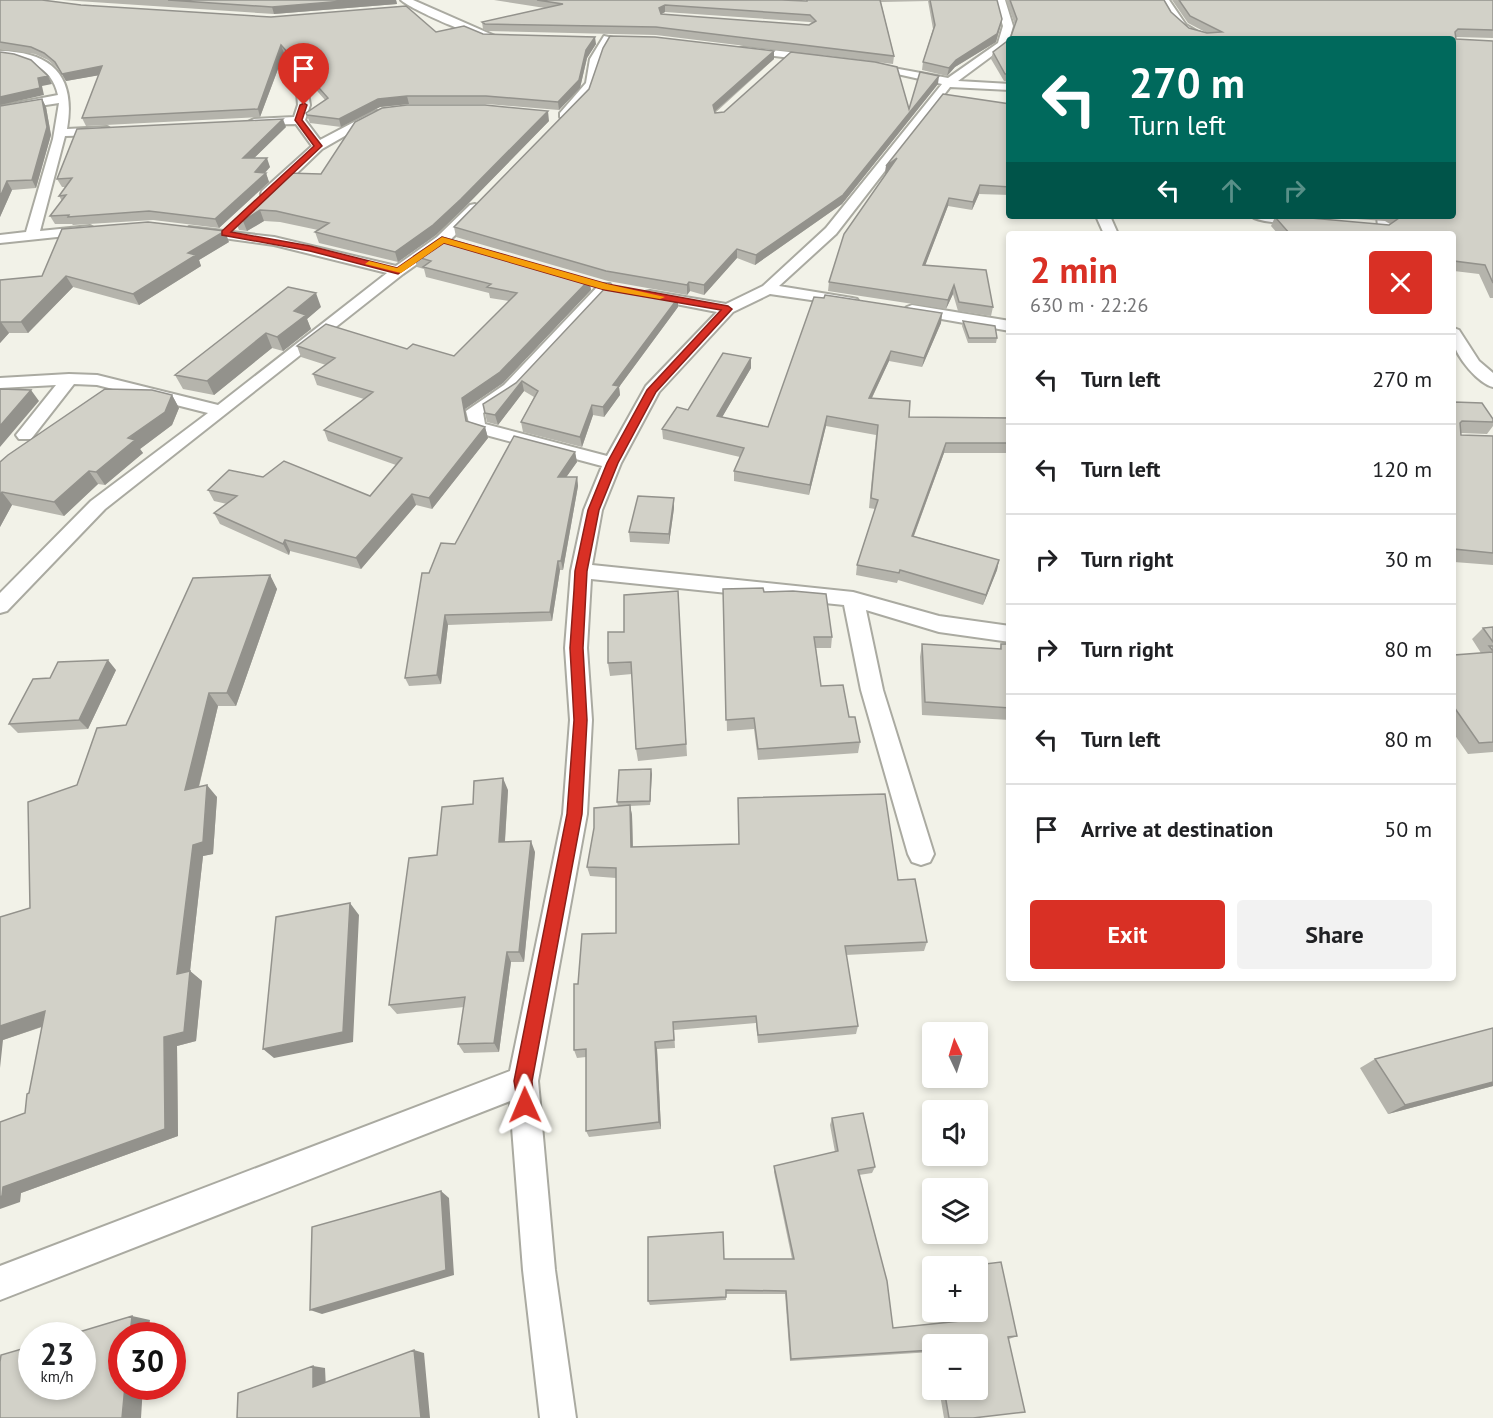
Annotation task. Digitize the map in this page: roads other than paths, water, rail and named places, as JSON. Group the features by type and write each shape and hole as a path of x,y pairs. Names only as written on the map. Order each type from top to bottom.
{"street":[{"path":"406,0 484,36 500,38"},
{"path":"558,1418 539,1270 523,1081 575,814 580,720 576,648 581,571 593,510 612,463 652,390 728,309 768,289 844,216 949,83 1003,44 1008,26 1000,0"},
{"path":"1164,0 1186,31 1202,36"},
{"path":"397,10 421,7"},
{"path":"556,119 584,94 591,83 590,70 595,56 607,38"},
{"path":"733,48 824,59"},
{"path":"0,54 36,58 51,73 63,92 61,133 32,235"},
{"path":"776,68 788,56"},
{"path":"855,63 949,83 1006,87"},
{"path":"299,120 304,105 301,81"},
{"path":"0,109 63,97"},
{"path":"259,201 318,146 381,112 390,111"},
{"path":"239,123 299,120"},
{"path":"299,120 318,146"},
{"path":"61,133 120,130"},
{"path":"0,606 98,505 222,411 398,271 442,240 484,199"},
{"path":"1295,219 1320,221"},
{"path":"0,240 103,229"},
{"path":"184,229 229,229 398,271"},
{"path":"442,240 464,246"},
{"path":"605,286 510,388 474,411 477,427 612,463"},
{"path":"768,289 867,304"},
{"path":"639,293 728,309"},
{"path":"902,309 1006,325"},
{"path":"1456,336 1473,364 1493,382"},
{"path":"1456,362 1493,365"},
{"path":"0,383 69,379 97,380 222,411"},
{"path":"25,435 69,379"},
{"path":"581,571 853,599 939,624 1006,633"},
{"path":"853,599 872,690 921,854"},
{"path":"0,1283 523,1081"}]}
